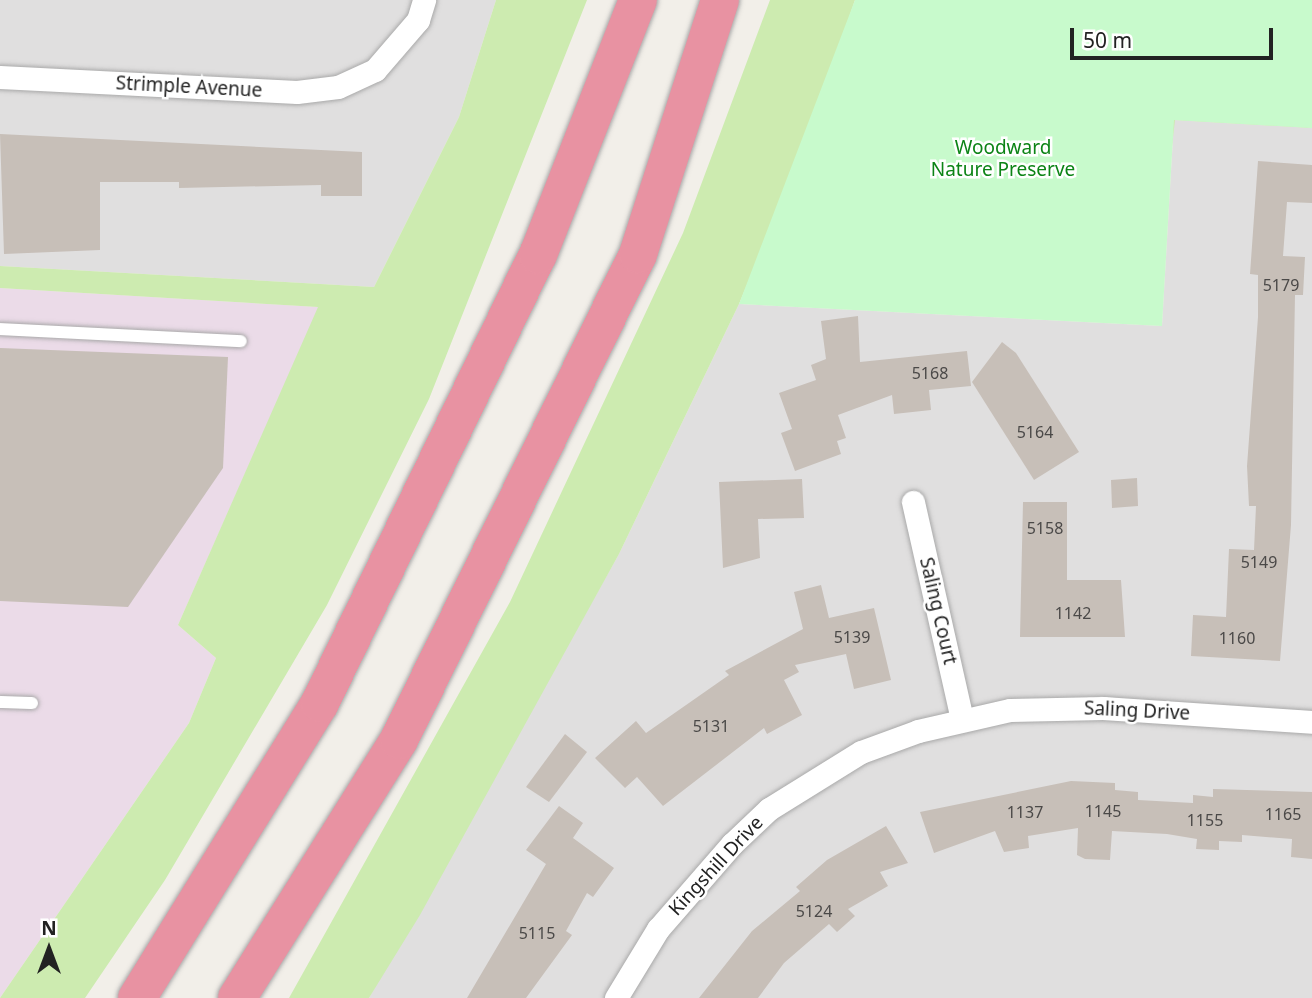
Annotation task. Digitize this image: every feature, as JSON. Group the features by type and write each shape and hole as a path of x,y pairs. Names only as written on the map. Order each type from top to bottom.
{"highway":[{"path":"137,998 320,703 538,255 638,0"},
{"path":"237,998 399,740 638,254 720,0"}],"street":[{"name":"Strimple Avenue","path":"0,77 297,92 338,88 375,70 418,20 424,0"},
{"name":"Saling Court","path":"914,502 962,719"},
{"name":"Saling Drive","path":"962,719 1062,708 1312,722"},
{"name":"Kingshill Drive","path":"616,998 692,886 769,809 862,752 962,719"}],"lane":[{"path":"0,329 241,341"},
{"path":"0,702 32,704"}],"shaded area":[{"path":"0,0 496,0 459,117 374,287 0,266"},
{"path":"1174,120 1312,128 1312,998 369,998 619,554 739,304 1162,326"},
{"path":"0,288 319,307 178,625 216,658 189,723 0,998"}],"green space":[{"path":"496,0 587,0 429,399 327,605 165,880 85,998 0,998 189,723 216,658 178,625 318,307 0,288 0,266 374,287 459,117"},
{"path":"770,0 855,0 844,32 1312,128 1175,120 1169,173 801,154 739,304 619,554 420,915 369,998 289,998 510,602 683,233"},
{"name":"Woodward Nature Preserve","path":"855,0 1312,0 1312,128 1174,120 1162,326 739,304"}],"building":[{"path":"0,134 362,152 362,196 321,196 321,185 179,188 179,182 100,182 100,250 4,254"},
{"path":"1258,161 1312,165 1312,203 1287,202 1283,256 1305,257 1303,295 1295,295 1291,525 1280,661 1191,656 1193,615 1226,617 1229,549 1254,550 1256,506 1249,506 1247,466 1258,317 1258,275 1250,274"},
{"path":"858,316 860,362 967,351 971,386 929,390 931,410 894,414 892,395 838,415 846,438 837,441 841,454 795,471 781,433 792,429 779,393 816,380 811,365 826,359 821,321"},
{"path":"1002,342 1016,353 1079,452 1034,480 972,382"},
{"path":"0,348 228,357 223,468 128,607 0,601"},
{"path":"1137,478 1138,506 1112,508 1111,480"},
{"path":"802,479 804,518 758,519 760,558 723,568 719,482"},
{"path":"1023,502 1067,502 1067,580 1121,580 1125,637 1020,637"},
{"path":"821,585 829,618 874,608 891,680 854,689 846,654 795,665 799,672 784,680 802,715 767,734 764,728 663,806 637,777 625,788 595,758 636,721 646,733 729,675 725,671 803,629 794,592"},
{"path":"565,734 587,752 549,802 526,787"},
{"path":"1071,781 1115,783 1115,790 1138,792 1138,800 1193,803 1193,795 1213,797 1213,789 1312,792 1312,859 1291,857 1292,839 1242,835 1242,842 1219,841 1219,850 1196,849 1197,839 1167,834 1112,831 1110,860 1085,859 1077,855 1078,828 1028,836 1029,848 1004,852 995,831 934,853 920,812"},
{"path":"559,806 583,823 573,838 614,868 593,897 587,893 566,931 572,935 526,998 467,998 546,864 526,850"},
{"path":"886,826 908,863 880,872 888,886 848,909 855,916 837,932 829,924 784,963 758,998 699,998 752,931 800,891 796,887 827,860"}]}
